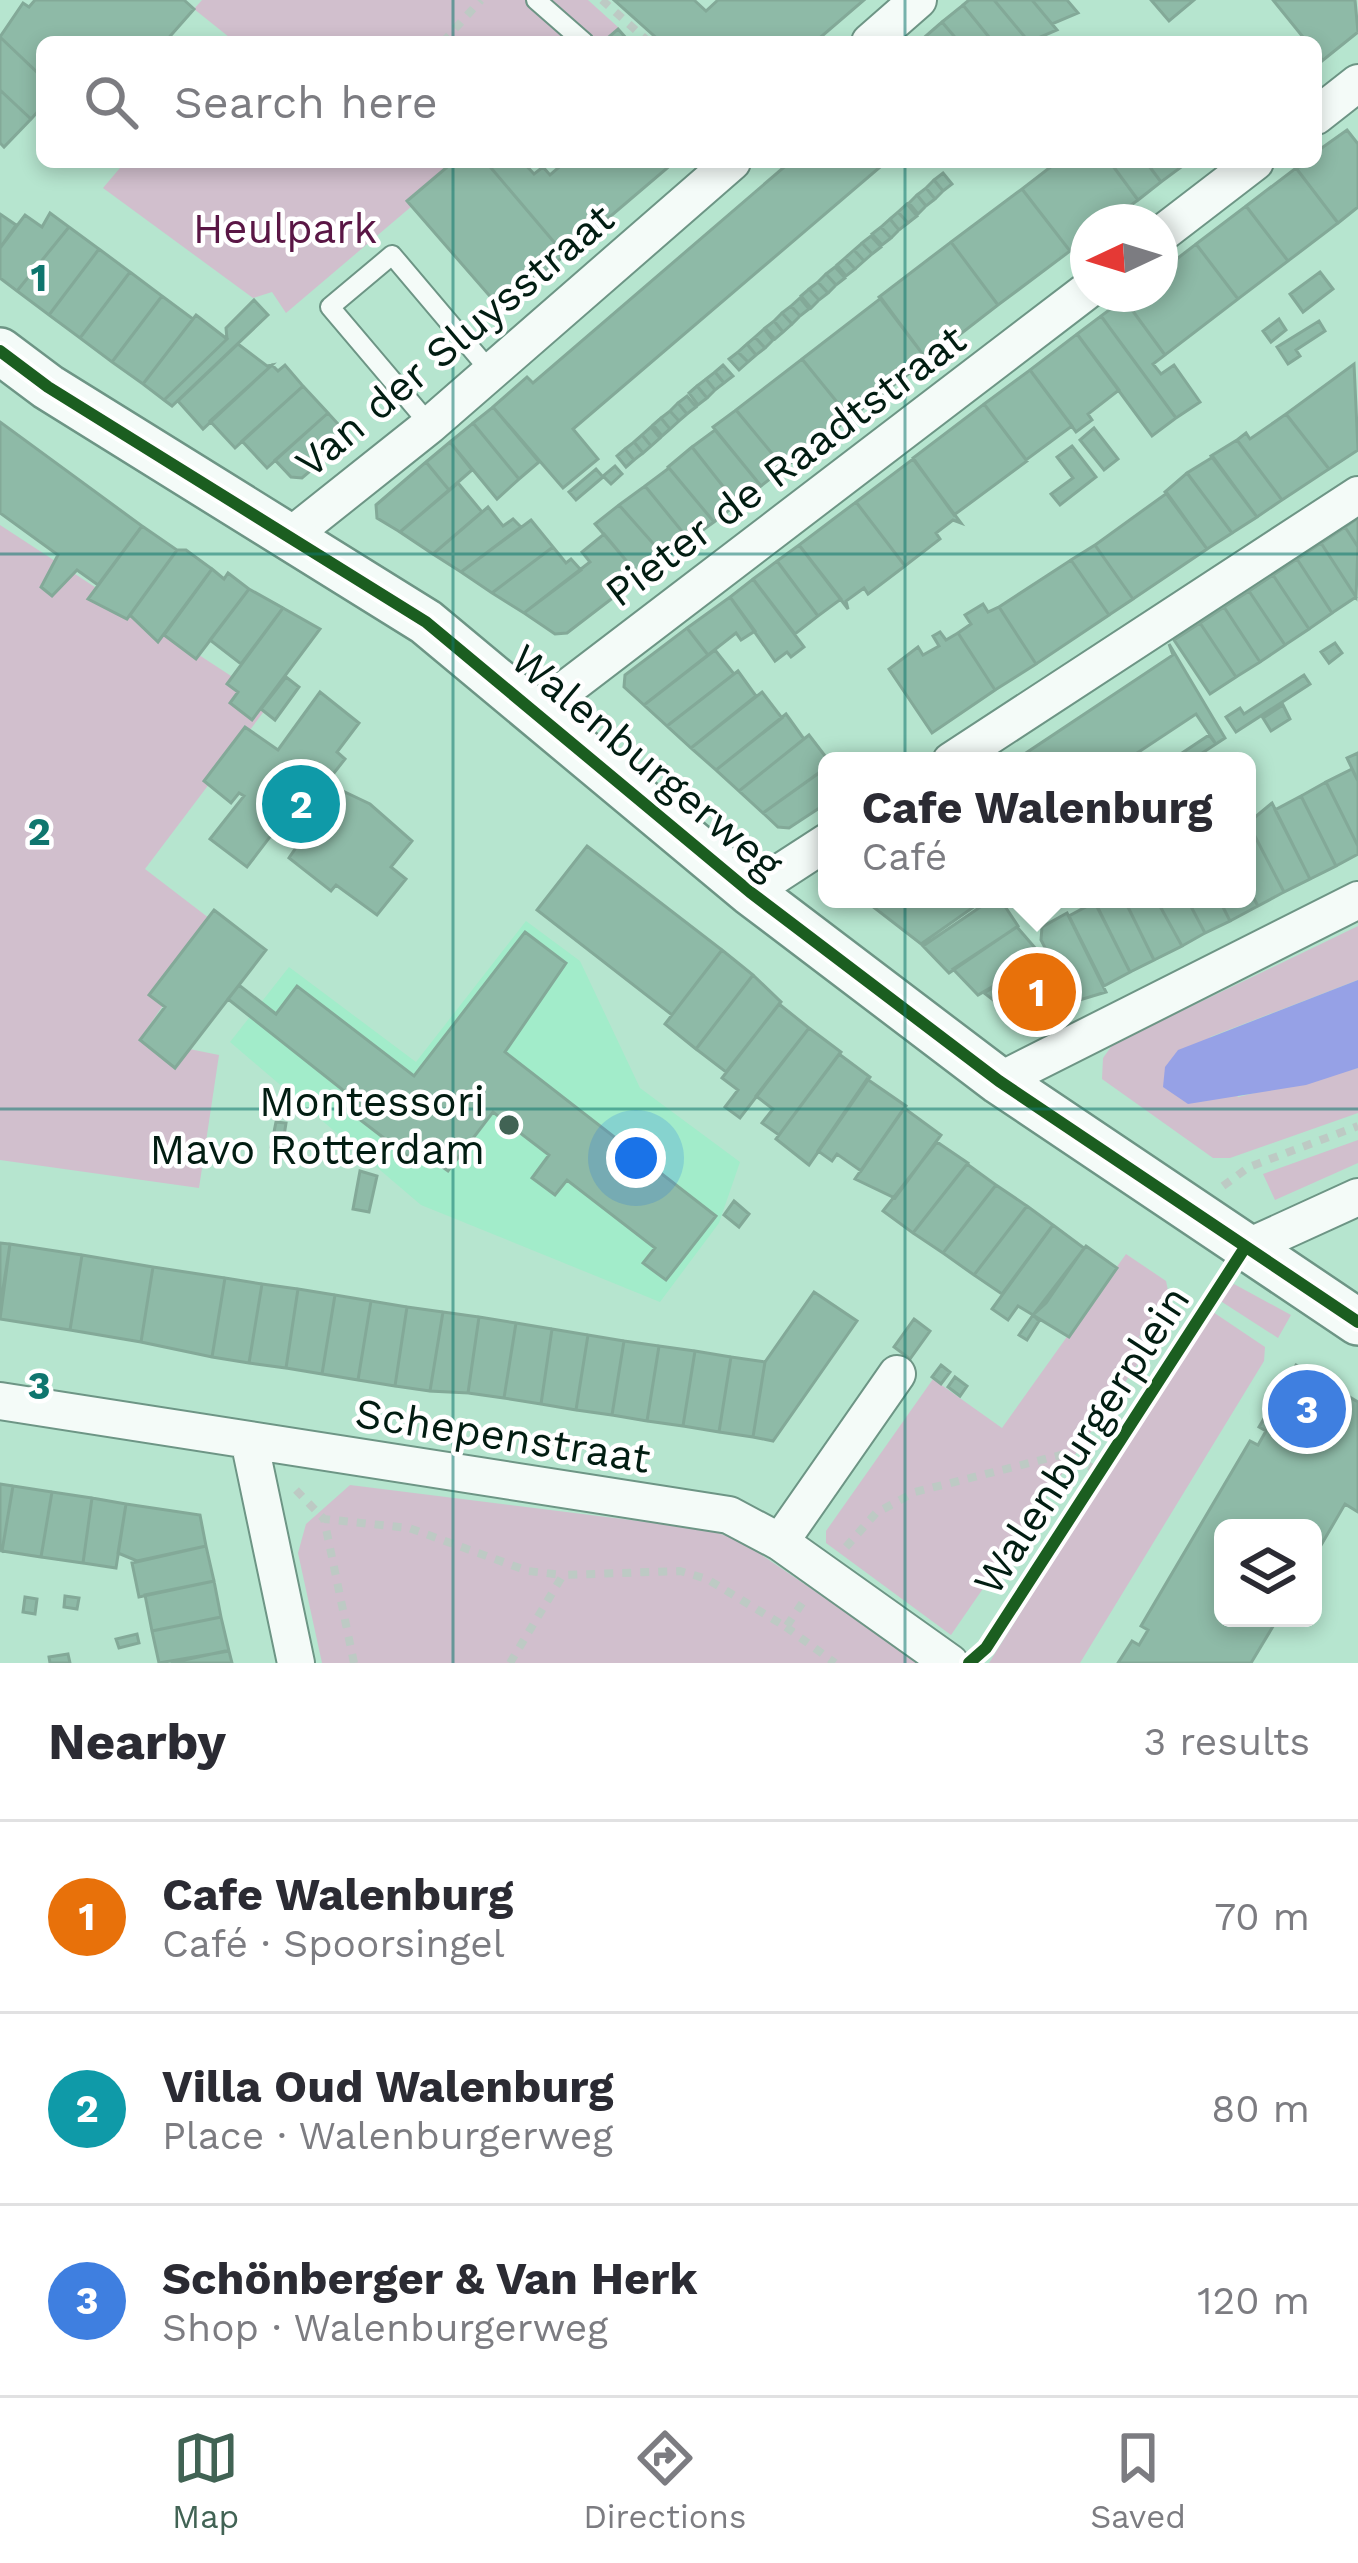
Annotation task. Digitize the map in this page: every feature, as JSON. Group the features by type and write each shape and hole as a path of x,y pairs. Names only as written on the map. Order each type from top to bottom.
{"street":[{"path":"877,36 918,0"},
{"path":"1322,111 1358,83"},
{"path":"1178,221 1247,168"},
{"name":"Van der Sluysstraat","path":"288,538 430,425 710,169"},
{"name":"Pieter de Raadtstraat","path":"537,711 1070,304"},
{"name":"Walenburgerweg","path":"0,351 426,622 750,892 999,1081 1358,1322"},
{"path":"965,752 1358,495"},
{"path":"750,892 818,848"},
{"path":"999,1081 1358,900"},
{"path":"1244,1249 1358,1197"},
{"path":"780,1542 897,1374"},
{"name":"Schepenstraat","path":"0,1402 730,1515 780,1542 950,1663"},
{"path":"248,1439 296,1663"}],"lane":[{"path":"536,0 577,36"},
{"path":"430,425 330,307 392,255 490,372"}],"path":[{"path":"449,36 482,0"},
{"path":"602,0 642,36"},
{"path":"1187,1211 1249,1167 1358,1126"},
{"path":"786,1627 876,1514 915,1492 1061,1455 1098,1470"},
{"path":"353,1663 324,1519 409,1528 529,1570 563,1575 680,1571 707,1579 835,1663"},
{"path":"510,1663 563,1575"}],"shaded area":[{"name":"Montessori Mavo Rotterdam","path":"526,921 580,961 640,1088 740,1162 719,1223 660,1302 421,1205 230,1042 289,967 416,1062"}],"green space":[{"path":"202,0 588,0 619,28 610,36 228,36 194,9"},
{"name":"Heulpark","path":"120,168 446,168 408,200 412,206 286,313 272,292 253,298 103,188"},
{"path":"0,525 271,702 145,869 218,925 140,1039 219,1055 199,1188 0,1160"},
{"path":"1358,926 1358,980 1210,1037 1238,1097 1358,1068 1358,1113 1230,1158 1213,1158 1102,1079 1103,1058 1113,1044"},
{"path":"1358,1140 1358,1163 1275,1200 1263,1174"},
{"path":"1126,1254 1166,1281 1172,1309 1158,1306 1139,1337 1150,1346 951,1635 826,1543 826,1531 933,1379 1002,1428"},
{"path":"1234,1284 1291,1315 1278,1338 1219,1300"},
{"path":"1210,1310 1265,1347 1264,1361 1080,1663 989,1663"},
{"path":"350,1485 711,1530 744,1543 921,1663 322,1663 298,1553 306,1524"}],"water":[{"path":"1358,980 1358,1068 1306,1085 1188,1104 1163,1087 1165,1067 1178,1050"}],"building":[{"path":"35,0 184,0 194,9 170,36 36,36 36,71 0,37 23,3 29,7"},
{"path":"614,0 694,0 706,11 718,0 864,0 822,36 654,36"},
{"path":"969,0 994,0 1024,36 988,36 963,5"},
{"path":"994,0 1032,0 1057,30 1024,36"},
{"path":"1032,0 1067,0 1078,13 1052,24"},
{"path":"1151,0 1194,0 1169,21"},
{"path":"1273,0 1355,0 1358,32 1322,61 1322,36 1302,36"},
{"path":"963,5 988,36 954,36 942,22"},
{"path":"942,22 954,36 926,36"},
{"path":"0,37 36,71 36,114 31,119 0,90"},
{"path":"0,90 31,119 4,147 0,143"},
{"path":"1347,130 1358,144 1358,207 1338,223 1296,168 1322,168 1322,148"},
{"path":"446,168 491,168 565,255 501,309 407,201"},
{"path":"491,168 528,168 534,174 544,168 550,175 558,168 667,168 565,255"},
{"path":"783,168 879,168 573,429 598,459 563,488 493,407 527,377 533,383"},
{"path":"1049,168 1114,168 1138,200 1133,204 1070,204 1070,251 1022,189"},
{"path":"1114,168 1150,168 1161,182 1138,200"},
{"path":"1150,168 1180,168 1161,182"},
{"path":"1296,168 1338,223 1288,261 1246,206"},
{"path":"943,173 952,184 943,191 934,180"},
{"path":"934,180 943,191 935,199 926,188"},
{"path":"926,188 935,199 926,206 917,195"},
{"path":"1022,189 1070,251 998,305 951,242"},
{"path":"917,195 926,206 918,214 909,203"},
{"path":"907,204 917,216 908,223 898,212"},
{"path":"1246,206 1288,261 1238,299 1196,244"},
{"path":"898,212 908,223 899,230 890,219"},
{"path":"50,213 69,227 17,291 0,278 0,248 25,215 42,227"},
{"path":"0,214 16,225 0,248"},
{"path":"890,219 899,230 891,238 881,227"},
{"path":"69,227 99,249 49,315 17,291"},
{"path":"881,227 891,238 882,245 872,234"},
{"path":"871,236 881,247 872,254 862,243"},
{"path":"951,242 998,305 927,360 879,297"},
{"path":"862,243 872,254 864,261 854,250"},
{"path":"1196,244 1238,299 1165,355 1134,312 1178,312 1178,258"},
{"path":"99,249 130,272 80,338 49,315"},
{"path":"854,250 864,261 855,269 845,258"},
{"path":"845,258 855,269 846,276 837,265"},
{"path":"835,267 845,278 836,285 826,274"},
{"path":"130,272 162,296 112,362 80,338"},
{"path":"1320,272 1333,289 1303,312 1290,294"},
{"path":"826,274 836,285 828,293 818,282"},
{"path":"818,282 828,293 819,300 809,289"},
{"path":"809,289 819,300 811,308 801,296"},
{"path":"162,296 193,319 143,384 112,362"},
{"path":"800,298 809,309 800,316 791,306"},
{"path":"881,298 927,360 850,418 802,359"},
{"path":"254,300 268,315 172,406 164,400 227,339 226,328"},
{"path":"791,306 800,316 792,324 782,313"},
{"path":"1134,312 1165,355 1153,364 1161,374 1174,365 1200,402 1176,418 1101,316"},
{"path":"782,313 792,324 783,332 774,321"},
{"path":"196,315 227,339 164,400 143,384"},
{"path":"1101,316 1176,418 1152,436 1077,334"},
{"path":"1279,319 1286,330 1271,342 1263,331"},
{"path":"774,321 783,332 775,339 765,328"},
{"path":"1319,321 1325,331 1296,350 1300,356 1288,364 1277,347"},
{"path":"764,329 773,340 765,348 755,337"},
{"path":"1077,334 1119,390 1088,414 1092,420 1076,432 1030,370"},
{"path":"755,337 765,348 756,355 747,344"},
{"path":"238,344 272,365 203,429 178,401"},
{"path":"747,344 756,355 748,362 738,352"},
{"path":"738,352 748,362 739,370 729,359"},
{"path":"802,359 850,418 784,468 736,410"},
{"path":"1354,364 1358,450 1329,469 1286,414"},
{"path":"272,365 278,371 285,365 303,386 235,448 210,421"},
{"path":"723,365 733,376 724,383 715,372"},
{"path":"1030,370 1072,426 1026,460 984,404"},
{"path":"715,372 724,383 715,390 706,379"},
{"path":"706,379 715,390 707,398 697,386"},
{"path":"303,386 328,413 267,468 242,441"},
{"path":"697,386 707,398 698,405 689,393"},
{"path":"687,396 696,407 687,414 678,403"},
{"path":"678,403 687,414 679,421 670,411"},
{"path":"984,404 1027,461 954,515 913,458"},
{"path":"493,407 539,462 519,479 473,423"},
{"path":"736,410 784,468 761,486 713,427"},
{"path":"670,411 679,421 670,429 661,418"},
{"path":"328,413 350,437 302,478 291,477 275,460"},
{"path":"1286,414 1329,469 1282,500 1237,440 1246,433 1250,439"},
{"path":"661,418 670,429 662,436 653,425"},
{"path":"0,422 142,526 98,585 77,570 52,596 41,587 58,555 0,513"},
{"path":"473,423 519,479 497,499 450,442"},
{"path":"651,427 660,438 651,446 642,435"},
{"path":"1094,428 1118,459 1104,470 1080,440"},
{"path":"715,430 761,486 737,504 692,447"},
{"path":"642,435 651,446 643,453 634,442"},
{"path":"1237,440 1282,500 1257,517 1211,456"},
{"path":"450,442 472,470 449,490 426,462"},
{"path":"634,442 643,453 634,460 625,449"},
{"path":"1072,446 1096,477 1060,505 1051,494 1073,478 1057,457"},
{"path":"692,447 737,504 714,522 668,467"},
{"path":"625,449 634,460 626,467 617,456"},
{"path":"1213,457 1257,517 1232,533 1187,473"},
{"path":"913,459 961,523 953,520 936,533 940,539 905,566 856,502"},
{"path":"426,462 449,490 400,532 377,518 376,505"},
{"path":"615,466 622,474 611,484 603,476"},
{"path":"669,468 714,522 689,540 645,486"},
{"path":"596,469 603,477 576,500 569,492"},
{"path":"1187,473 1232,533 1207,549 1165,492"},
{"path":"458,483 482,512 433,554 400,532"},
{"path":"645,486 689,540 666,558 619,505"},
{"path":"1167,493 1207,549 1133,599 1095,545"},
{"path":"856,502 905,566 868,594 864,588 846,601 848,609 799,545"},
{"path":"619,505 666,558 640,577 595,524"},
{"path":"488,507 503,526 513,519 521,527 461,572 433,554"},
{"path":"1358,518 1358,547 1345,527"},
{"path":"531,520 553,547 492,593 461,572"},
{"path":"142,526 177,550 127,619 88,599"},
{"path":"1345,527 1358,547 1356,597 1321,543"},
{"path":"604,534 640,577 567,633 555,634 524,613 590,562 582,552"},
{"path":"1321,543 1356,597 1332,613 1297,559"},
{"path":"799,545 841,599 818,616 777,561"},
{"path":"1095,545 1133,599 1109,615 1071,560"},
{"path":"553,547 566,563 571,559 581,570 524,613 492,593"},
{"path":"177,550 186,550 212,569 158,642 130,615"},
{"path":"1297,559 1332,613 1309,629 1273,575"},
{"path":"1071,560 1109,615 1036,664 999,607"},
{"path":"777,561 818,616 795,634 753,579"},
{"path":"212,569 224,579 228,573 249,589 196,659 164,635"},
{"path":"1273,575 1309,629 1285,645 1249,591"},
{"path":"753,579 804,647 791,657 787,652 775,661 730,597"},
{"path":"249,589 283,608 241,664 210,640"},
{"path":"1249,591 1285,645 1260,662 1224,607"},
{"path":"730,597 755,631 741,640 736,633 708,655 687,628"},
{"path":"983,604 988,612 999,607 1036,664 995,690 958,633 971,624 965,615"},
{"path":"1224,607 1260,662 1236,677 1200,623"},
{"path":"283,608 320,629 252,720 230,703 238,692 227,684"},
{"path":"1200,623 1236,677 1210,694 1174,640"},
{"path":"687,628 708,655 644,705 624,687 625,675"},
{"path":"940,632 946,640 958,633 995,690 932,733 889,669 918,647 923,655 939,646 933,636"},
{"path":"1335,643 1342,653 1329,663 1321,652"},
{"path":"1169,644 1225,738 1216,744 1196,714 1139,752 1028,752 1173,655"},
{"path":"715,650 734,674 667,726 644,705"},
{"path":"738,671 756,696 691,748 667,726"},
{"path":"1304,675 1310,684 1236,732 1226,717 1240,708 1244,714"},
{"path":"286,677 299,687 275,720 261,709"},
{"path":"320,692 359,723 337,752 345,759 326,783 370,804 412,841 391,867 406,879 377,915 336,885 331,891 289,858 310,827 288,813 247,867 210,839 244,796 239,793 231,803 204,781 245,727 278,750"},
{"path":"762,692 782,718 716,770 691,748"},
{"path":"1283,705 1290,719 1271,731 1263,718"},
{"path":"786,714 804,739 739,791 716,770"},
{"path":"809,735 822,752 818,752 818,773 763,813 739,791"},
{"path":"1209,735 1216,744 1204,752 1184,752"},
{"path":"1358,753 1358,781 1347,758"},
{"path":"1352,769 1358,781 1358,846 1326,782"},
{"path":"818,774 818,809 789,828 778,827 763,813"},
{"path":"1326,782 1358,846 1358,854 1336,866 1301,796"},
{"path":"1301,796 1336,866 1310,879 1275,810"},
{"path":"1272,803 1310,879 1284,892 1256,838 1256,816"},
{"path":"1256,838 1284,892 1258,906 1256,902"},
{"path":"587,846 722,950 672,1015 537,910"},
{"path":"875,908 972,908 921,944"},
{"path":"979,908 1006,908 1018,926 949,973 923,946"},
{"path":"1084,908 1098,908 1130,972 1104,986 1069,916"},
{"path":"1098,908 1128,908 1154,960 1130,972"},
{"path":"1128,908 1161,908 1182,946 1154,960"},
{"path":"1161,908 1192,908 1205,933 1182,946"},
{"path":"1192,908 1224,908 1230,921 1205,933"},
{"path":"1224,908 1254,908 1230,921"},
{"path":"214,910 266,950 175,1068 140,1040 165,1007 149,995"},
{"path":"1067,913 1106,992 1073,1002 1041,940 1042,927"},
{"path":"1017,927 1043,957 978,995 953,969"},
{"path":"525,932 566,963 505,1052 716,1216 666,1280 643,1263 655,1248 567,1180 555,1195 532,1178 549,1155 493,1112 448,1171 426,1155 419,1165 350,1112 358,1102 228,999 239,985 276,1014 297,986 414,1076"},
{"path":"722,950 753,975 696,1049 665,1024"},
{"path":"1048,954 1073,1002 1034,1022 1034,1027 1020,1026 1021,1021 984,993"},
{"path":"753,975 781,1002 726,1072 696,1049"},
{"path":"779,1004 809,1028 740,1118 725,1107 738,1090 722,1078"},
{"path":"809,1028 841,1052 779,1135 762,1123 773,1109 756,1096"},
{"path":"839,1054 870,1077 809,1165 776,1139"},
{"path":"867,1079 906,1106 861,1171 837,1154 832,1161 818,1151"},
{"path":"904,1108 941,1135 895,1198 855,1179"},
{"path":"276,1122 286,1123 282,1149 271,1147"},
{"path":"937,1142 968,1163 913,1233 883,1211"},
{"path":"967,1164 996,1185 943,1253 913,1233"},
{"path":"360,1171 377,1176 369,1212 353,1209"},
{"path":"996,1185 1027,1206 974,1275 943,1253"},
{"path":"734,1201 749,1214 739,1227 724,1215"},
{"path":"1027,1206 1053,1225 1002,1294 974,1275"},
{"path":"1053,1225 1084,1248 1046,1303 1033,1315 1018,1306 1008,1320 992,1309"},
{"path":"0,1243 10,1244 0,1308"},
{"path":"10,1244 82,1255 70,1330 0,1319"},
{"path":"1086,1246 1117,1268 1069,1337 1033,1315"},
{"path":"82,1255 153,1267 141,1342 70,1330"},
{"path":"153,1267 225,1278 212,1357 141,1342"},
{"path":"225,1278 262,1284 249,1363 212,1357"},
{"path":"262,1284 298,1289 286,1368 249,1363"},
{"path":"298,1289 335,1295 322,1374 286,1368"},
{"path":"814,1292 857,1321 773,1441 753,1437 765,1362"},
{"path":"335,1295 371,1301 358,1380 322,1374"},
{"path":"371,1301 407,1307 395,1386 358,1380"},
{"path":"407,1307 443,1312 430,1391 395,1386"},
{"path":"443,1312 479,1317 468,1393 430,1391"},
{"path":"1033,1315 1039,1321 1027,1340 1019,1335"},
{"path":"479,1317 516,1323 504,1398 468,1393"},
{"path":"914,1319 930,1331 910,1359 894,1347"},
{"path":"516,1323 552,1329 541,1404 504,1398"},
{"path":"552,1329 588,1335 576,1410 541,1404"},
{"path":"588,1335 624,1341 612,1415 576,1410"},
{"path":"624,1341 659,1346 647,1421 612,1415"},
{"path":"659,1346 695,1351 683,1426 647,1421"},
{"path":"695,1351 731,1357 719,1432 683,1426"},
{"path":"731,1357 765,1362 753,1437 719,1432"},
{"path":"941,1365 950,1372 941,1384 932,1377"},
{"path":"1296,1365 1358,1402 1358,1512 1345,1504 1322,1544 1322,1519 1214,1519 1214,1627 1273,1627 1251,1663 1118,1663 1132,1641 1139,1645 1148,1630 1141,1626 1250,1441 1258,1445 1266,1431 1259,1427"},
{"path":"955,1377 967,1386 960,1396 948,1387"},
{"path":"0,1484 13,1486 2,1551 0,1550"},
{"path":"13,1486 52,1492 41,1557 2,1551"},
{"path":"52,1492 92,1498 83,1563 41,1557"},
{"path":"92,1498 126,1504 116,1568 83,1563"},
{"path":"126,1504 200,1515 206,1546 137,1561 118,1553"},
{"path":"206,1546 214,1581 139,1597 132,1563"},
{"path":"214,1581 221,1617 152,1631 145,1595"},
{"path":"65,1596 79,1598 77,1609 64,1607"},
{"path":"25,1597 37,1599 35,1614 23,1612"},
{"path":"221,1617 229,1651 159,1663 152,1631"},
{"path":"137,1634 139,1643 119,1648 116,1639"},
{"path":"229,1651 232,1663 171,1663"},
{"path":"68,1654 70,1663 50,1663 49,1657"}],"cycle path":[{"path":"0,351 48,387 426,622 750,892 999,1081 1358,1322"},
{"name":"Walenburgerplein","path":"969,1663 986,1648 1244,1249"}],"place":[{"name":"Villa Oud Walenburg","path":"301,804"},
{"name":"Cafe Walenburg","path":"1037,992"},
{"name":"Montessori Mavo Rotterdam","path":"509,1125"},
{"name":"Schönberger & Van Herk","path":"1307,1409"}]}
